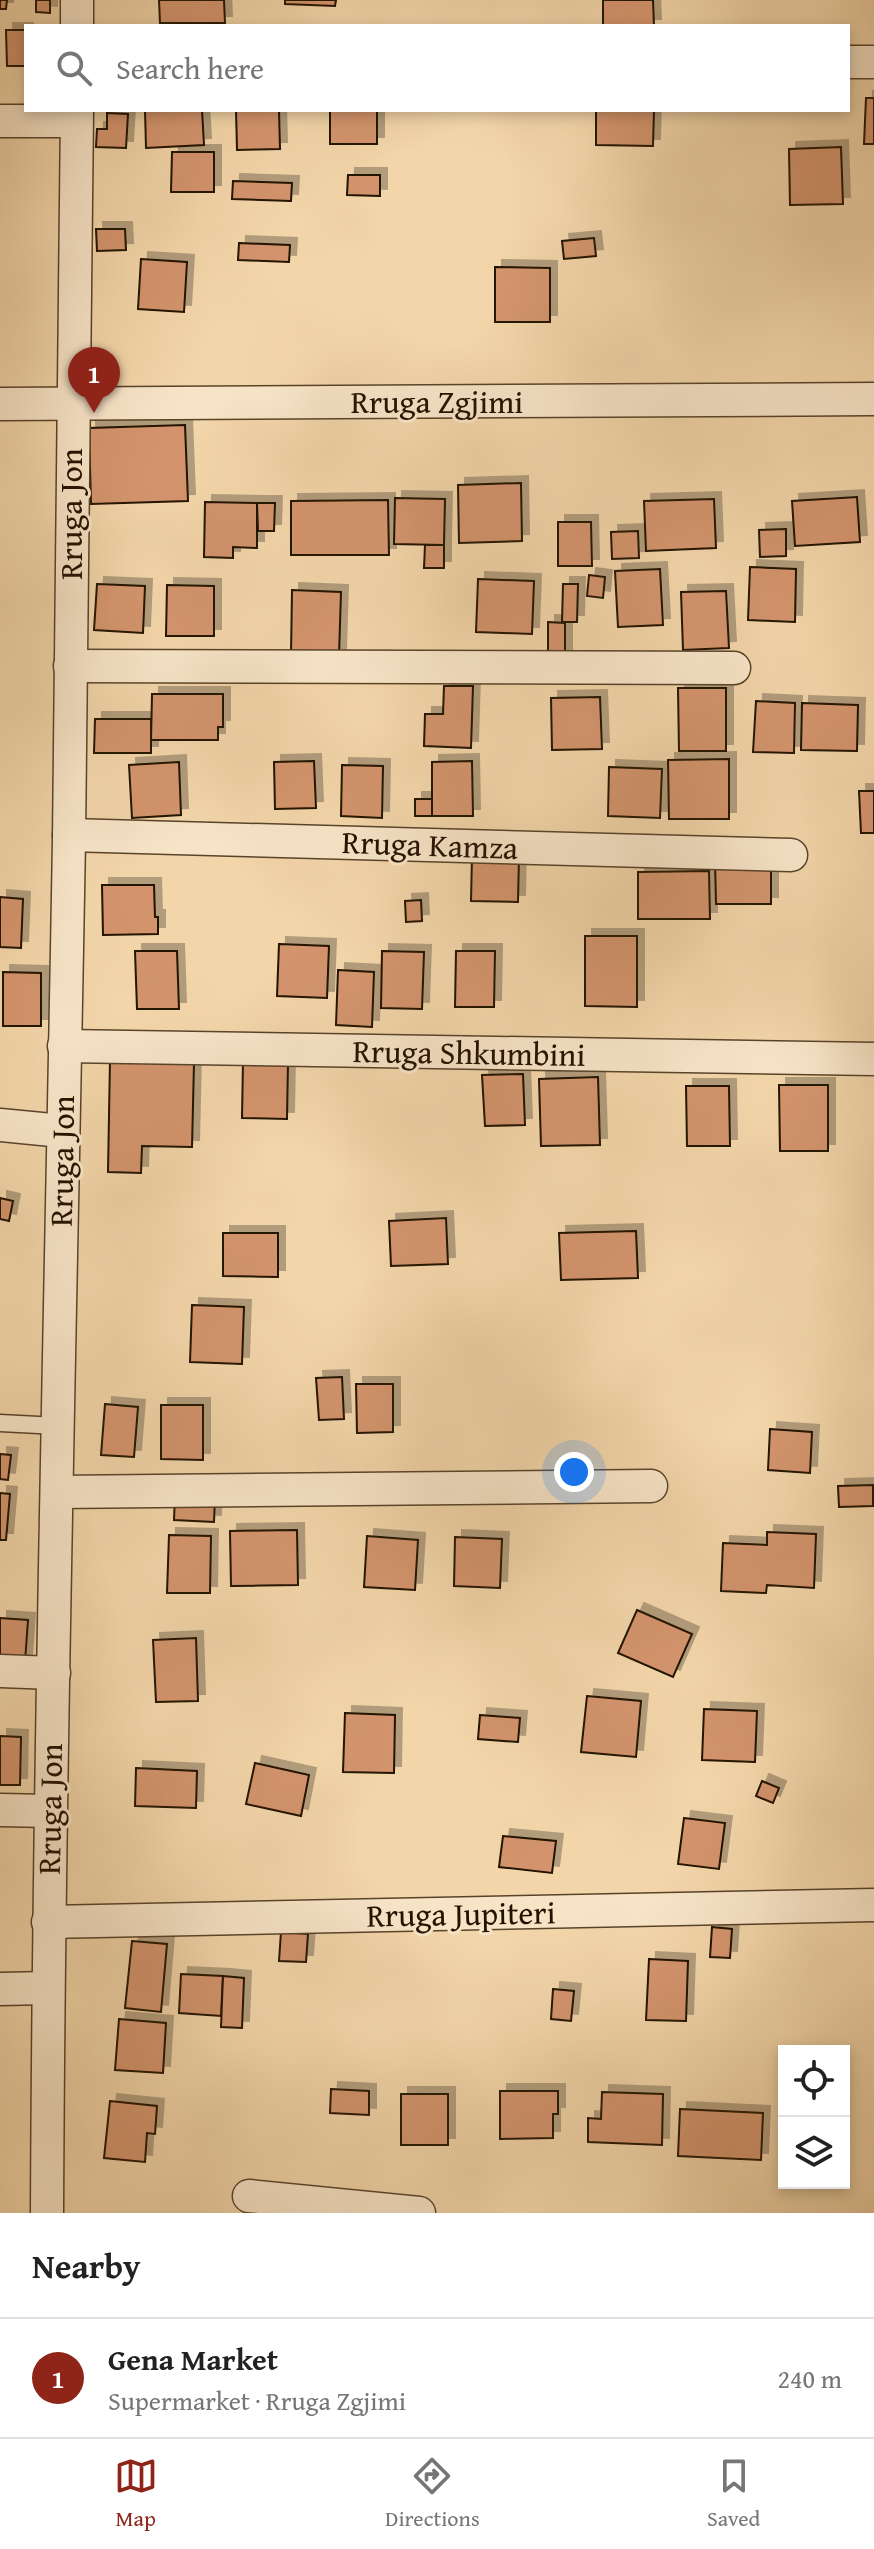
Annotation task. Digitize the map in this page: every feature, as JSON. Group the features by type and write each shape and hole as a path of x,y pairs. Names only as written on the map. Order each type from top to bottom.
{"street":[{"path":"77,0 77,24"},
{"path":"850,62 874,62"},
{"path":"0,121 76,115"},
{"name":"Rruga Jon","path":"47,2213 48,1922 69,835 76,115"},
{"name":"Rruga Zgjimi","path":"0,404 874,399"},
{"path":"70,666 734,668"},
{"name":"Rruga Kamza","path":"69,835 791,855"},
{"name":"Rruga Shkumbini","path":"64,1046 874,1059"},
{"path":"0,1125 62,1131"},
{"path":"57,1492 651,1486"},
{"path":"0,1671 54,1673"},
{"path":"0,1810 50,1811"},
{"name":"Rruga Jupiteri","path":"48,1922 874,1905"},
{"path":"0,1989 48,1988"},
{"path":"249,2196 419,2213"}],"lane":[{"path":"0,1423 58,1426"}],"building":[{"path":"0,0 7,0 6,9 0,9"},
{"path":"36,0 50,0 50,13 36,12"},
{"path":"159,0 224,0 225,23 160,23"},
{"path":"285,0 336,0 335,6 285,4"},
{"path":"603,0 653,0 654,24 603,24"},
{"path":"6,30 24,30 24,66 7,66"},
{"path":"866,98 874,98 874,144 864,144"},
{"path":"145,112 202,112 204,145 146,148"},
{"path":"236,112 279,112 280,149 237,150"},
{"path":"330,112 377,112 377,144 330,144"},
{"path":"596,112 654,112 653,146 596,145"},
{"path":"107,113 128,114 126,148 96,147 97,129 107,129"},
{"path":"841,147 843,204 790,205 789,149"},
{"path":"172,152 214,152 214,192 171,192"},
{"path":"348,175 380,175 380,196 347,195"},
{"path":"233,181 292,183 291,201 232,199"},
{"path":"96,229 125,229 126,250 97,251"},
{"path":"594,238 596,256 564,259 562,241"},
{"path":"239,243 290,245 289,262 238,260"},
{"path":"141,259 187,262 184,312 138,309"},
{"path":"495,267 550,268 550,322 495,322"},
{"path":"185,425 188,501 91,504 89,428"},
{"path":"521,483 522,541 459,543 458,485"},
{"path":"857,497 860,542 795,546 792,501"},
{"path":"395,498 445,499 444,545 394,544"},
{"path":"714,499 716,548 646,551 644,501"},
{"path":"388,500 389,555 291,555 291,501"},
{"path":"205,502 257,503 257,548 233,547 233,558 204,557"},
{"path":"257,503 275,503 274,531 258,531"},
{"path":"558,522 591,522 592,566 558,566"},
{"path":"786,529 786,556 760,557 759,530"},
{"path":"638,531 639,558 612,559 611,532"},
{"path":"425,545 444,545 444,568 424,568"},
{"path":"750,567 796,569 795,622 748,620"},
{"path":"660,569 663,625 618,627 615,571"},
{"path":"589,575 605,577 603,598 587,596"},
{"path":"478,579 534,581 532,634 476,632"},
{"path":"97,584 145,586 143,633 94,630"},
{"path":"563,584 578,584 577,622 562,622"},
{"path":"167,585 214,586 214,636 166,636"},
{"path":"292,590 341,592 339,656 291,654"},
{"path":"726,591 729,648 683,650 681,592"},
{"path":"548,622 565,623 565,659 548,659"},
{"path":"444,686 473,686 471,748 424,746 425,714 443,714"},
{"path":"678,688 726,688 726,751 679,751"},
{"path":"152,694 223,694 223,727 218,727 218,740 151,740"},
{"path":"600,697 602,749 552,750 551,698"},
{"path":"756,701 795,703 794,753 753,752"},
{"path":"802,703 858,705 857,751 801,750"},
{"path":"95,719 151,719 151,753 94,753"},
{"path":"729,759 729,819 669,819 668,760"},
{"path":"314,761 316,808 275,809 274,762"},
{"path":"472,761 473,816 432,816 432,762"},
{"path":"179,762 181,815 132,818 129,765"},
{"path":"342,765 383,766 382,818 341,816"},
{"path":"609,767 662,769 660,818 608,816"},
{"path":"859,791 874,791 874,833 861,833"},
{"path":"415,799 432,799 432,816 415,816"},
{"path":"472,855 519,856 518,902 471,901"},
{"path":"771,860 771,904 716,904 715,861"},
{"path":"709,871 710,919 638,919 638,872"},
{"path":"102,885 154,885 158,934 103,935"},
{"path":"0,897 23,899 21,948 0,947"},
{"path":"421,900 422,921 406,922 405,901"},
{"path":"585,936 637,936 637,1007 585,1006"},
{"path":"279,944 329,946 327,998 277,996"},
{"path":"135,951 177,951 179,1009 137,1009"},
{"path":"382,951 424,952 422,1009 381,1008"},
{"path":"456,951 495,951 494,1007 455,1007"},
{"path":"338,970 374,972 372,1027 336,1025"},
{"path":"3,972 41,973 41,1026 3,1026"},
{"path":"110,1060 194,1063 192,1147 142,1146 141,1173 108,1172"},
{"path":"243,1061 288,1062 287,1119 242,1118"},
{"path":"523,1074 525,1125 485,1126 482,1075"},
{"path":"598,1077 600,1145 541,1146 539,1079"},
{"path":"779,1085 828,1085 828,1151 780,1151"},
{"path":"686,1086 729,1086 730,1146 687,1146"},
{"path":"0,1198 13,1201 9,1221 0,1219"},
{"path":"446,1218 448,1264 391,1266 389,1221"},
{"path":"636,1231 638,1278 561,1280 559,1233"},
{"path":"223,1233 278,1233 278,1277 223,1276"},
{"path":"192,1305 244,1307 242,1364 190,1362"},
{"path":"342,1377 344,1419 319,1420 316,1378"},
{"path":"356,1384 393,1384 393,1432 357,1433"},
{"path":"105,1404 138,1407 134,1457 101,1455"},
{"path":"161,1405 203,1405 203,1460 161,1459"},
{"path":"770,1429 812,1432 810,1473 768,1470"},
{"path":"0,1454 11,1455 8,1480 0,1479"},
{"path":"873,1485 873,1506 839,1507 838,1486"},
{"path":"0,1493 10,1494 6,1540 0,1540"},
{"path":"175,1495 215,1497 214,1522 174,1520"},
{"path":"297,1530 298,1585 231,1586 230,1531"},
{"path":"767,1532 816,1534 814,1588 767,1585 766,1593 721,1591 723,1543 767,1545"},
{"path":"169,1535 211,1536 210,1593 167,1593"},
{"path":"367,1536 418,1540 415,1590 364,1587"},
{"path":"455,1537 502,1539 500,1588 454,1586"},
{"path":"637,1610 692,1634 673,1677 618,1653"},
{"path":"0,1618 28,1620 25,1662 0,1660"},
{"path":"196,1638 198,1701 156,1702 153,1640"},
{"path":"587,1696 641,1701 636,1757 581,1752"},
{"path":"704,1709 757,1711 755,1762 702,1760"},
{"path":"345,1713 395,1715 394,1773 343,1772"},
{"path":"480,1715 520,1718 518,1742 478,1739"},
{"path":"0,1736 21,1737 20,1785 0,1785"},
{"path":"255,1763 309,1775 301,1816 246,1804"},
{"path":"136,1768 197,1771 196,1808 135,1806"},
{"path":"762,1781 779,1788 773,1803 756,1796"},
{"path":"684,1818 725,1823 719,1869 678,1864"},
{"path":"503,1836 556,1841 552,1873 499,1867"},
{"path":"712,1927 732,1929 730,1958 710,1957"},
{"path":"281,1932 308,1934 306,1962 279,1961"},
{"path":"132,1941 167,1944 161,2012 125,2008"},
{"path":"649,1959 688,1961 686,2021 646,2020"},
{"path":"181,1974 223,1976 221,2016 179,2013"},
{"path":"223,1976 244,1978 242,2028 221,2027"},
{"path":"553,1989 574,1991 571,2021 551,2019"},
{"path":"119,2019 166,2023 163,2073 115,2070"},
{"path":"331,2089 369,2091 369,2115 330,2113"},
{"path":"500,2091 558,2091 558,2114 553,2114 553,2138 500,2139"},
{"path":"602,2092 663,2094 662,2145 588,2142 588,2118 601,2119"},
{"path":"401,2094 448,2094 448,2145 401,2145"},
{"path":"110,2101 157,2106 155,2134 147,2133 145,2162 104,2158"},
{"path":"680,2109 763,2113 761,2160 678,2156"}],"place":[{"name":"Gena Market","path":"94,413"}]}
